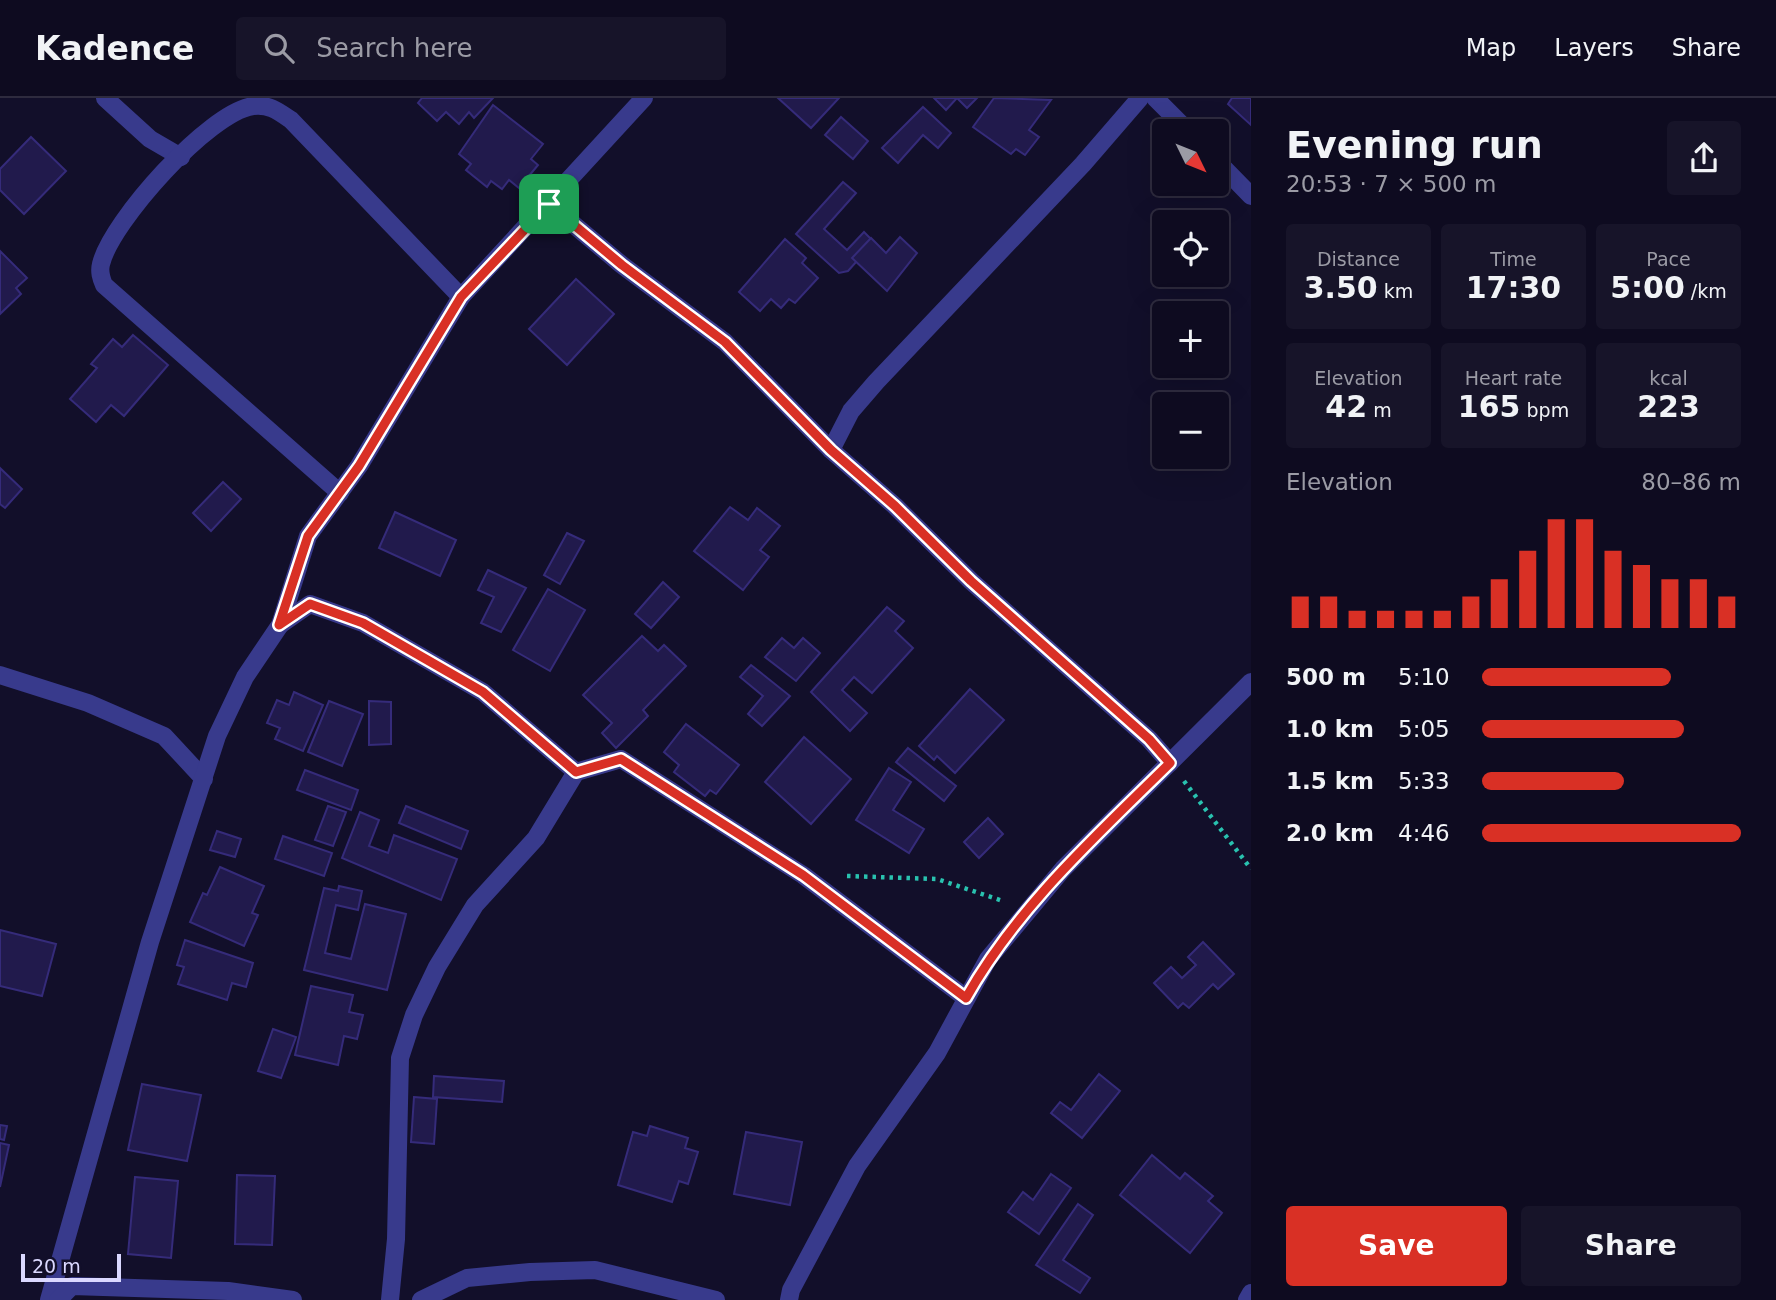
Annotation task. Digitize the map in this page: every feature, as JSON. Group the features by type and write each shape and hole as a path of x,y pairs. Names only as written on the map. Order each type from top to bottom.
{"street":[{"path":"105,98 149,139 181,158"},
{"path":"49,1300 149,942 217,736 245,677 279,625 308,536 340,493 408,387 461,297 644,98"},
{"path":"831,450 851,411 876,382 1083,164 1140,98"},
{"path":"1155,98 1176,119"},
{"path":"340,493 104,285 100,267 120,226 155,182 208,129 249,106 267,105 291,120 461,297"},
{"path":"1229,173 1251,196"},
{"path":"549,204 622,265 725,342 831,450 895,506 971,581 1149,739 1170,763"},
{"path":"279,625 310,604 363,623 483,692 576,772"},
{"path":"0,675 88,703 164,736 204,779"},
{"path":"789,1300 791,1290 857,1166 937,1053 988,959 1063,869 1251,682"},
{"path":"390,1300 396,1239 400,1058 414,1015 437,967 475,905 536,838 576,772 621,759 803,875 966,998"},
{"path":"421,1300 467,1278 594,1270 716,1300"},
{"path":"58,1300 72,1286 228,1291 293,1300"},
{"path":"1247,1300 1251,1293"}],"path":[{"path":"1170,763 1251,869"},
{"path":"803,875 937,879 993,896 1025,914"}],"building":[{"path":"422,98 493,98 474,118 469,112 459,124 446,112 437,121 418,103"},
{"path":"778,98 839,98 811,128"},
{"path":"934,98 957,98 946,110"},
{"path":"957,98 977,98 967,108"},
{"path":"994,98 1051,100 1029,130 1039,137 1025,155 1016,149 1011,154 973,127"},
{"path":"1232,98 1251,98 1251,125 1228,104"},
{"path":"493,105 543,144 531,159 538,165 519,188 509,180 502,189 491,181 487,187 466,170 471,164 459,154"},
{"path":"923,107 951,133 938,148 923,135 898,163 882,148"},
{"path":"841,117 868,141 853,159 825,135"},
{"path":"31,137 66,171 24,214 0,190 0,169"},
{"path":"843,182 856,193 824,229 847,250 864,232 874,242 848,271 839,273 796,234"},
{"path":"900,237 917,253 887,291 852,258 871,238 886,253"},
{"path":"785,239 806,258 802,263 818,278 795,303 789,299 781,308 771,299 760,311 739,292"},
{"path":"0,251 27,278 16,288 21,294 0,314"},
{"path":"576,279 614,314 567,365 529,329"},
{"path":"133,335 168,365 124,416 111,405 96,422 70,399 97,368 91,364 113,339 122,347"},
{"path":"0,468 22,489 5,508 0,504"},
{"path":"223,482 241,499 211,531 193,513"},
{"path":"730,507 748,520 757,508 780,526 760,550 769,557 743,590 694,551"},
{"path":"395,512 456,540 440,576 379,548"},
{"path":"567,533 584,541 560,584 544,575"},
{"path":"488,570 526,588 501,632 481,623 494,597 478,590"},
{"path":"663,582 679,597 651,628 635,614"},
{"path":"548,589 585,610 550,671 513,650"},
{"path":"887,607 904,621 895,631 913,648 872,693 854,677 842,690 867,713 850,731 811,692"},
{"path":"642,636 658,651 664,645 686,666 643,710 648,716 616,748 602,733 612,723 583,695"},
{"path":"782,638 794,648 803,638 820,653 796,681 765,657"},
{"path":"751,665 790,696 762,726 748,714 763,696 740,677"},
{"path":"970,689 1004,720 955,773 937,756 934,760 919,746"},
{"path":"294,692 323,705 303,751 275,739 280,728 267,723 277,700 289,705"},
{"path":"329,701 363,714 342,766 308,752"},
{"path":"369,701 391,702 391,744 369,745"},
{"path":"686,724 739,765 716,794 710,790 705,796 674,772 679,765 664,752"},
{"path":"804,737 851,779 811,824 765,782"},
{"path":"908,748 956,786 944,801 896,762"},
{"path":"889,768 911,782 893,810 924,829 909,853 856,820"},
{"path":"305,770 358,790 351,810 297,790"},
{"path":"328,806 346,812 333,846 315,840"},
{"path":"406,806 468,831 461,849 399,823"},
{"path":"360,812 379,820 369,846 388,853 394,835 457,859 441,900 342,858"},
{"path":"988,818 1003,834 979,858 964,842"},
{"path":"217,831 241,839 235,857 210,850"},
{"path":"283,836 332,853 324,876 275,859"},
{"path":"220,867 264,886 252,913 258,915 244,946 190,922 203,893 207,895"},
{"path":"339,886 362,891 358,910 336,905 325,953 351,959 365,904 406,914 387,990 304,970 324,888 338,891"},
{"path":"0,930 56,944 42,996 0,986"},
{"path":"185,940 253,963 246,987 232,983 227,1000 178,984 184,967 177,965"},
{"path":"1203,942 1234,974 1218,989 1213,984 1189,1008 1183,1003 1178,1008 1154,983 1171,967 1182,978 1196,965 1188,957"},
{"path":"311,986 353,995 349,1012 363,1015 357,1039 344,1036 338,1065 295,1055"},
{"path":"273,1029 296,1037 281,1078 258,1071"},
{"path":"1099,1074 1120,1091 1082,1138 1051,1113 1060,1102 1071,1110"},
{"path":"434,1076 504,1081 502,1102 433,1097"},
{"path":"142,1084 201,1095 187,1161 128,1150"},
{"path":"414,1097 437,1099 434,1144 411,1142"},
{"path":"0,1125 7,1126 4,1140 0,1139"},
{"path":"650,1126 688,1138 685,1148 698,1152 688,1184 679,1181 672,1202 618,1185 633,1132 647,1136"},
{"path":"746,1132 802,1142 790,1205 734,1194"},
{"path":"0,1143 9,1145 0,1187"},
{"path":"1152,1155 1180,1179 1185,1173 1213,1196 1208,1201 1222,1213 1190,1253 1120,1195"},
{"path":"1051,1174 1071,1188 1039,1234 1008,1212 1023,1192 1033,1200"},
{"path":"237,1175 275,1176 272,1245 235,1244"},
{"path":"135,1177 178,1181 171,1258 128,1254"},
{"path":"1078,1204 1093,1215 1063,1260 1090,1278 1080,1293 1036,1265"}],"route":[{"path":"549,204 622,265 725,342 831,450 895,506 971,581 1149,739 1170,763 1063,869 988,959 966,998 803,875 621,759 576,772 483,692 363,623 310,604 279,625 308,536 359,466 461,297 549,204"}]}
